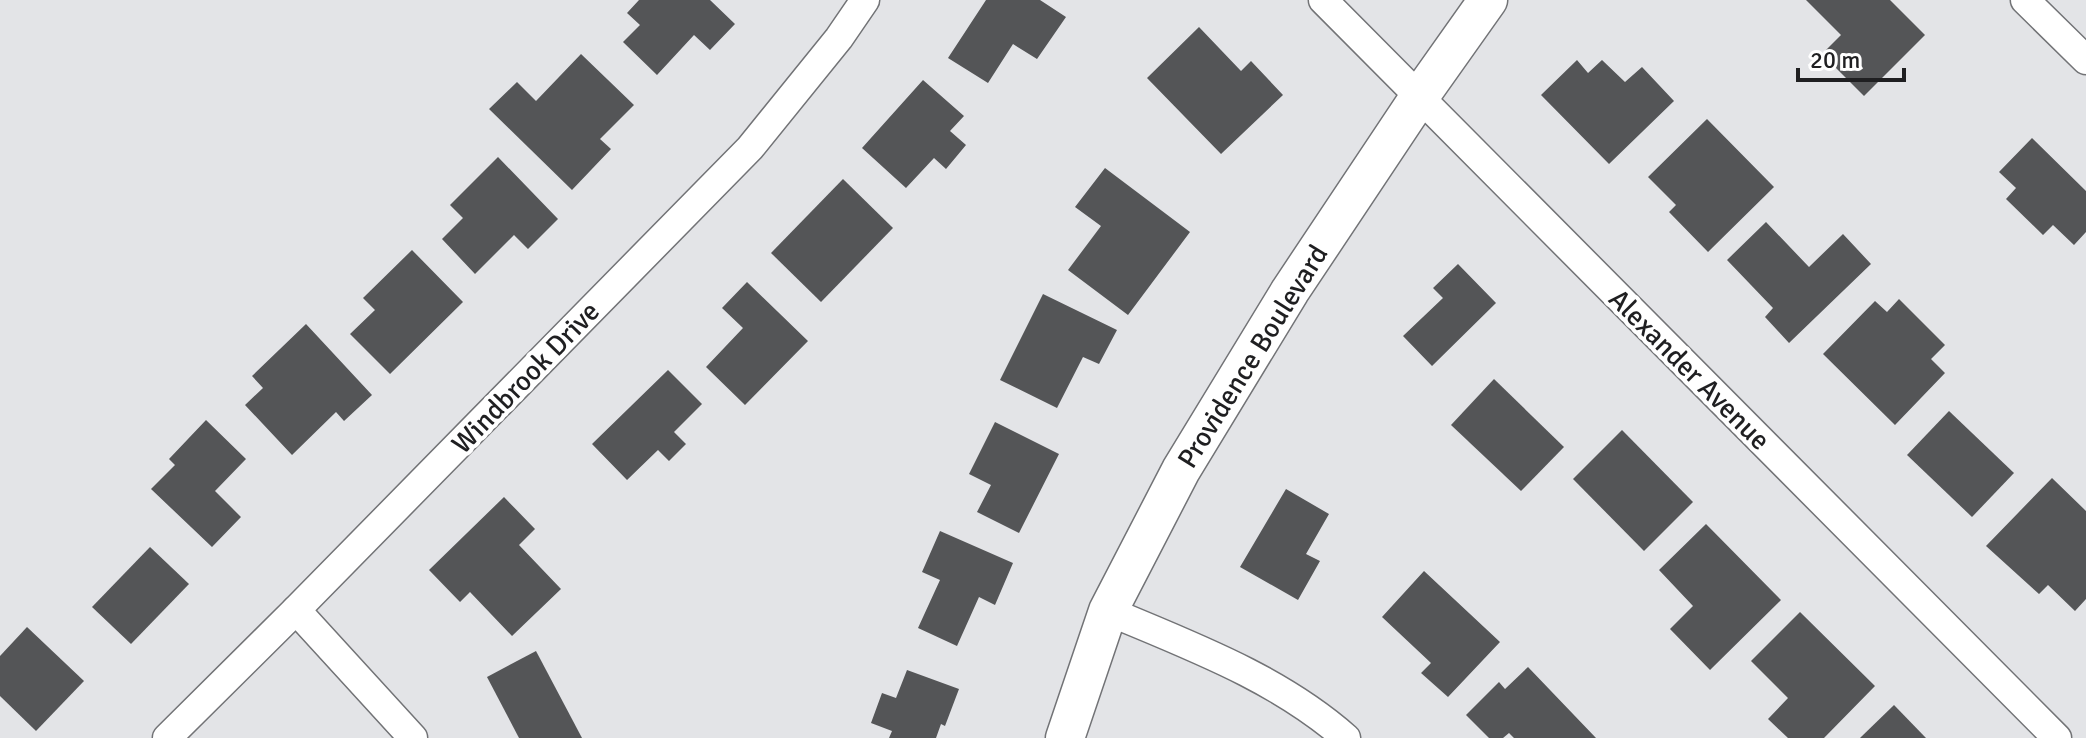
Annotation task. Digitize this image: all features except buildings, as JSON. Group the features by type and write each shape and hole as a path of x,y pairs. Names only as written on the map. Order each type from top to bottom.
{"main road":[{"name":"Providence Boulevard","path":"1065,738 1108,611 1181,470 1290,291 1488,0"}],"street":[{"name":"Windbrook Drive","path":"167,738 750,148 839,38 865,0"},
{"name":"Alexander Avenue","path":"1323,0 2057,738"},
{"path":"2025,0 2086,60"},
{"path":"296,610 413,738"},
{"path":"1108,611 1248,671 1327,721 1346,738"}]}
